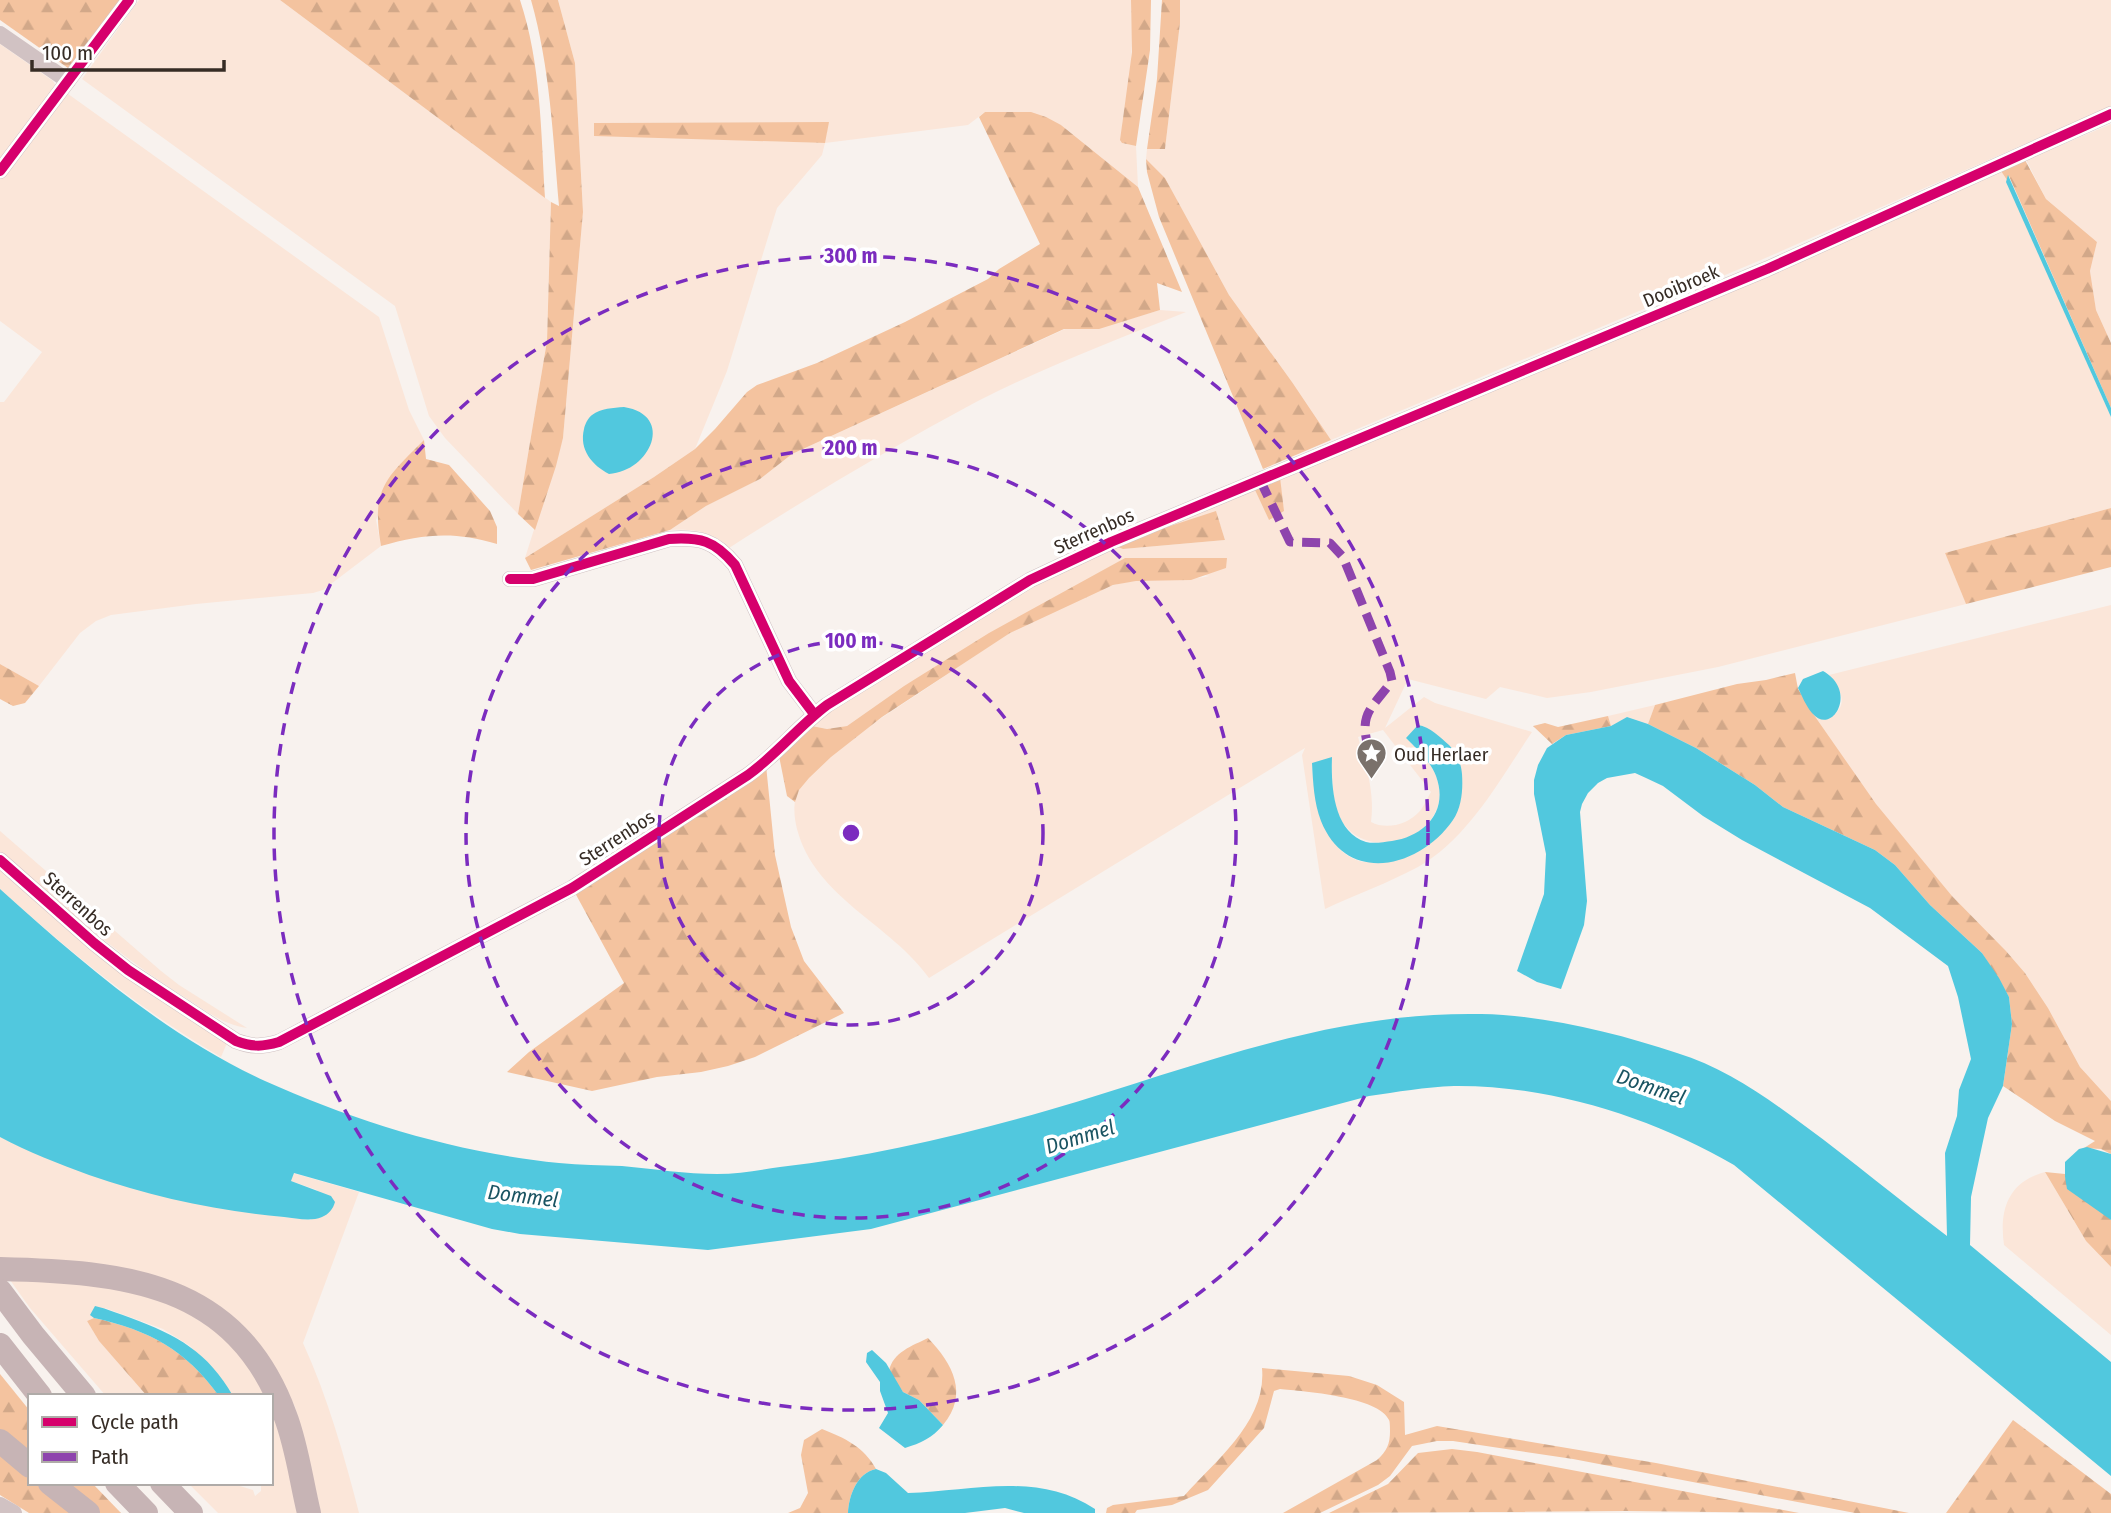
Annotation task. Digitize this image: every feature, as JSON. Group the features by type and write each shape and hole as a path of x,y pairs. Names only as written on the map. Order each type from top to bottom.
{"highway":[{"path":"0,1269 70,1271 122,1278 183,1297 212,1315 238,1338 273,1388 285,1414 294,1445 309,1513"},
{"path":"0,1291 82,1394"},
{"path":"0,1345 38,1394"},
{"path":"0,1441 28,1464"},
{"path":"53,1485 88,1513"},
{"path":"119,1485 146,1513"},
{"path":"164,1485 191,1513"}],"street":[{"path":"0,171 128,0"},
{"path":"0,34 68,81"},
{"name":"Dooibroek","path":"1260,480 1767,269 2111,114"},
{"name":"Sterrenbos","path":"0,860 128,970 236,1041 264,1047 279,1042 572,888 748,775 767,761 814,715 1030,580 1111,542 1260,480"},
{"path":"510,579 533,579 669,539 707,541 722,550 735,565 789,681 814,715"},
{"path":"0,1505 14,1513"}],"shaded area":[{"path":"139,0 280,0 551,202 547,341 518,514 445,438 429,416 395,306 82,79"},
{"path":"558,0 1131,0 1132,54 1122,143 1136,146 1138,187 1061,125 985,112 968,125 825,143 822,155 777,208 727,371 695,449 525,558 563,438 583,212 575,63","holes":["828,122 824,143 594,135 595,123"]},
{"path":"1180,0 2111,0 2111,106 1761,260 1331,440 1229,295 1165,178 1146,159 1147,149 1165,149 1180,23"},
{"path":"0,44 53,81 57,88 0,159"},
{"path":"64,91 379,317 409,410 424,440 396,469 376,520 381,546 323,590 111,615 96,621 80,633 39,686 0,664 0,402 4,402 42,352 0,321 0,178"},
{"path":"2111,124 2111,343 2096,310 2090,271 2097,242 2046,199 2026,160"},
{"path":"2001,171 2111,417 2111,508 1945,553 1966,604 1718,667 1547,698 1500,687 1486,699 1408,679 1385,728 1424,697 1435,703 1532,732 1468,824 1436,855 1407,873 1325,909 1302,755 1305,748 929,978 895,942 837,892 820,874 806,853 795,819 797,793 825,760 875,722 1008,634 1096,592 1126,582 1209,576 1125,558 904,686 847,726 827,729 812,726 831,709 1002,598 1112,545 1123,549 1225,540 1216,512 1134,538 1254,488 1269,520 1280,477 1812,257","holes":["1423,726 1434,733 1454,819 1431,843 1405,857 1364,862 1346,855 1328,834 1322,820 1312,764 1331,758 1336,809 1352,832 1368,841 1387,843 1406,838 1422,829 1434,815 1440,797 1434,771 1406,738","1383,730 1431,792 1414,816 1390,826 1371,822 1371,790 1358,737"]},
{"path":"1160,310 1186,312 1054,366 976,402 851,472 729,548 702,532 670,530 706,506 760,479 792,454 1065,329 1099,328"},
{"path":"2111,605 2111,1101 2080,1067 2048,1008 2025,973 1952,896 1876,805 1814,715 1828,719 1841,704 1840,693 1829,675"},
{"path":"1655,705 1648,724 1627,717 1611,726 1608,716"},
{"path":"0,831 161,971 247,1028 223,1021 208,1012 161,982 90,929 0,853"},
{"path":"0,868 227,1043 221,1057 134,1000 52,935 0,889"},
{"path":"0,1137 75,1169 113,1181 191,1202 231,1209 311,1220 317,1190 291,1181 293,1173 359,1192 303,1343 335,1427 359,1513 321,1513 295,1407 284,1384 217,1306 0,1261"},
{"path":"2045,1172 2086,1241 2111,1267 2111,1335 2004,1245 2005,1209 2014,1190 2032,1177"},
{"path":"70,1279 160,1295 232,1342 269,1394 231,1394 190,1346 163,1329 105,1308 90,1314 94,1318 87,1321 99,1341 145,1394 104,1394 30,1308 10,1280"},
{"path":"273,1405 303,1513 218,1513 190,1485 237,1485 253,1490 255,1496 261,1491 261,1485 273,1485"}],"green space":[{"path":"0,0 120,0 68,68 0,20"},
{"path":"280,0 520,0 536,73 545,198"},
{"path":"531,0 558,0 575,63 583,212 563,438 535,530 518,514 547,341 551,202 559,206 547,76"},
{"path":"1131,0 1151,0 1150,50 1136,146 1122,143 1120,140 1132,52"},
{"path":"1162,0 1180,0 1180,23 1165,149 1147,149 1157,79"},
{"path":"985,112 1031,112 1046,117 1061,125 1138,187 1182,292 1157,283 1160,310 1099,329 1064,329 792,454 760,479 706,506 670,530 531,570 525,558 695,449 747,392 757,385 817,363 905,322 988,279 999,269 1040,244 979,117"},
{"path":"829,122 825,143 594,136 594,123"},
{"path":"1146,159 1165,178 1229,295 1331,440 1263,469 1159,217"},
{"path":"2025,160 2046,199 2097,242 2090,271 2096,310 2111,343 2111,408 2009,176 2007,180 2001,171"},
{"path":"424,440 426,459 449,465 490,511 497,527 497,544 467,537 439,536 381,546 378,511 384,486 399,465"},
{"path":"1280,477 1284,511 1269,520 1254,488"},
{"path":"2111,508 2111,567 1966,604 1945,553"},
{"path":"1216,511 1225,540 1123,549 1112,545"},
{"path":"1125,558 1227,558 1226,568 1191,580 1136,581 1113,585 1010,633 882,717 831,757 799,790 795,802 787,796 779,756 812,726 827,729 847,726 904,686 989,633"},
{"path":"0,664 39,686 25,703 13,706 0,699"},
{"path":"1795,673 1798,689 1814,715 1876,804 1952,896 2025,973 2048,1008 2080,1067 2111,1101 2111,1154 2101,1149 2084,1148 2095,1141 2055,1121 2003,1086 2012,1024 2009,997 1982,953 1930,905 1895,865 1875,850 1783,807 1755,785 1696,748 1648,724 1655,705 1737,684"},
{"path":"1608,716 1611,726 1566,735 1552,744 1533,726 1545,723 1558,727"},
{"path":"766,765 775,855 791,927 804,961 844,1013 755,1057 701,1072 657,1077 592,1091 507,1072 529,1052 624,983 574,891"},
{"path":"2045,1172 2065,1174 2065,1177 2111,1220 2111,1267 2086,1241"},
{"path":"94,1318 114,1323 165,1344 193,1366 217,1394 145,1394 99,1341 87,1321"},
{"path":"928,1338 945,1358 955,1380 955,1402 943,1425 919,1400 903,1392 889,1371 899,1354"},
{"path":"1262,1368 1349,1376 1377,1385 1404,1402 1405,1435 1437,1426 1656,1463 1909,1513 1855,1513 1573,1459 1437,1441 1412,1446 1390,1476 1378,1485 1320,1513 1283,1513 1377,1460 1387,1447 1390,1427 1383,1412 1371,1406 1339,1397 1280,1389 1274,1391 1264,1428 1208,1490 1172,1505 1137,1510 1135,1513 1106,1513 1107,1508 1113,1505 1184,1496 1224,1454 1248,1422 1261,1387"},
{"path":"0,1374 28,1409 28,1455 0,1432"},
{"path":"2013,1420 2111,1494 2111,1513 1946,1513"},
{"path":"822,1429 853,1444 866,1455 876,1469 864,1475 855,1486 848,1513 788,1513 800,1508 808,1493 801,1455 804,1440"},
{"path":"1452,1449 1799,1513 1329,1513 1388,1484 1418,1453"},
{"path":"0,1454 28,1476 28,1485 39,1485 74,1513 29,1513 0,1495"},
{"path":"64,1485 94,1485 121,1513 98,1513"}],"water":[{"path":"2008,175 2111,408 2111,417 2006,182"},
{"path":"624,407 640,412 649,420 653,431 651,442 646,454 636,463 624,471 609,474 588,456 583,444 584,429 588,419 596,413"},
{"path":"1823,671 1834,680 1841,699 1834,716 1827,719 1820,719 1812,713 1798,688 1803,679"},
{"name":"Dommel","path":"1627,717 1648,724 1696,748 1755,785 1783,807 1875,850 1895,865 1930,905 1982,953 1999,978 2009,997 2012,1024 2003,1086 1988,1118 1971,1197 1970,1245 2111,1362 2111,1476 1734,1165 1669,1132 1634,1119 1599,1107 1527,1091 1454,1086 1369,1096 871,1229 708,1250 520,1234 492,1229 294,1173 291,1181 331,1196 335,1202 329,1213 308,1219 235,1211 185,1202 113,1183 55,1162 0,1137 0,889 125,995 193,1042 228,1062 265,1081 335,1110 408,1134 483,1152 559,1163 694,1173 749,1172 882,1151 983,1128 1208,1060 1315,1032 1369,1022 1425,1016 1505,1015 1605,1032 1677,1053 1712,1067 1744,1084 1790,1115 1947,1236 1945,1153 1957,1116 1959,1090 1971,1059 1958,997 1948,966 1870,908 1742,840 1703,816 1663,786 1635,773 1607,778 1598,783 1582,804 1580,812 1587,901 1584,925 1561,989 1537,982 1517,971 1544,894 1546,854 1534,794 1538,765 1547,748 1566,735 1611,726"},
{"path":"1418,725 1438,736 1452,748 1458,758 1462,786 1456,815 1439,836 1422,850 1404,859 1384,863 1365,862 1348,855 1333,842 1321,821 1315,800 1312,763 1332,757 1336,806 1340,818 1355,837 1372,843 1404,838 1415,834 1431,820 1439,800 1434,771 1406,738"},
{"path":"2087,1147 2111,1154 2111,1220 2067,1189 2065,1162 2079,1149"},
{"path":"95,1306 163,1331 202,1356 232,1394 217,1394 193,1366 165,1344 90,1315"},
{"path":"872,1350 886,1363 903,1392 919,1400 943,1425 930,1437 905,1448 879,1428 888,1413 880,1391 880,1382 866,1362 867,1353"},
{"path":"876,1469 886,1473 908,1493 980,1487 1027,1487 1073,1497 1095,1509 1095,1513 1024,1513 1005,1508 965,1513 848,1513 855,1486 864,1475"}],"marked path":[{"path":"1260,480 1290,542 1330,543 1343,557 1390,672 1392,681 1372,707 1366,721 1370,754"}],"cycle path":[{"path":"0,171 129,0"},
{"path":"0,860 128,970 236,1041 257,1046 279,1042 572,888 748,775 827,705 1030,580 1111,542 1767,269 2111,114"},
{"path":"510,579 533,579 669,539 698,540 713,545 735,565 789,681 814,714"}],"place":[{"name":"Oud Herlaer","path":"1371,781"}]}
